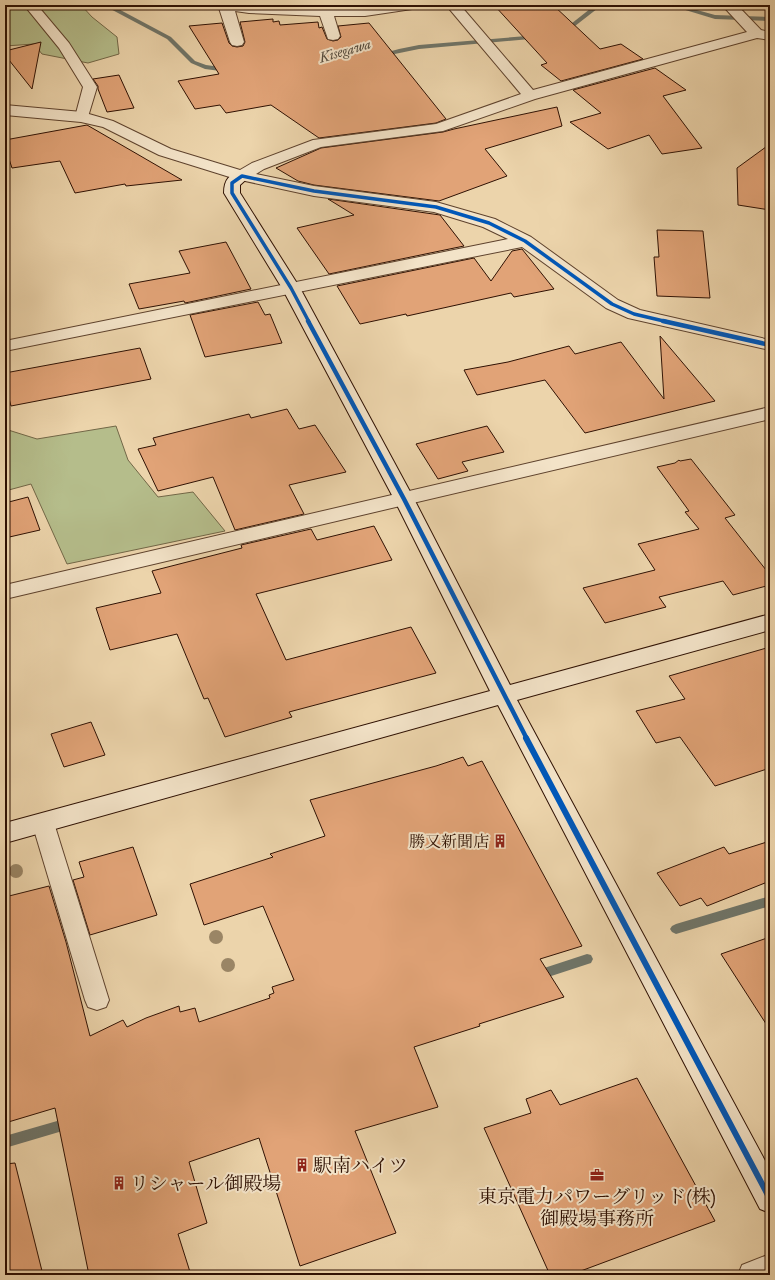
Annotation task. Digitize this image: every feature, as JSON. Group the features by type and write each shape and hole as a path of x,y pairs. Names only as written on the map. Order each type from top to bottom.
{"street":[{"path":"237,42 226,5 249,9 365,12 412,5"},
{"path":"453,5 530,96"},
{"path":"732,8 759,32"},
{"path":"326,12 334,36"},
{"path":"759,32 530,96 438,128 319,143 258,166 232,183 232,193 291,288 404,499 504,696 770,1199"},
{"path":"5,110 82,117 108,124 164,152 242,176 314,192 436,207 489,223 525,241 612,304 634,314 770,345"},
{"path":"5,346 525,241"},
{"path":"5,592 770,413"},
{"path":"5,833 770,622"},
{"path":"753,1275 770,1268"}],"lane":[{"path":"30,5 64,46 90,87 82,117"},
{"path":"43,823 97,1000"}],"green space":[{"path":"5,5 81,5 92,17 117,37 119,54 88,63 42,54 34,44 5,46"},
{"path":"116,426 128,460 158,497 193,492 225,531 67,564 31,484 5,491 5,429 37,439"}],"building":[{"path":"494,5 553,5 600,49 621,44 643,59 561,81 541,65 547,63"},
{"path":"273,19 273,22 279,21 280,25 318,22 319,28 322,27 327,39 333,41 338,40 341,37 338,26 369,23 446,119 436,123 319,138 271,105 226,113 220,105 195,109 178,81 219,74 189,26 222,23 229,43 232,46 237,47 243,46 245,42 240,22"},
{"path":"41,42 32,89 5,55 5,51"},
{"path":"655,68 686,90 663,96 702,148 662,154 649,135 608,149 570,122 601,113 573,90"},
{"path":"119,75 134,108 107,112 98,86 93,79"},
{"path":"557,107 562,126 485,149 507,176 439,201 314,185 298,181 276,168 321,148 443,132"},
{"path":"87,125 182,180 126,186 125,184 75,193 60,161 12,168 5,147 5,140"},
{"path":"770,144 770,210 738,205 737,168"},
{"path":"328,199 440,215 464,246 329,274 297,228 354,215"},
{"path":"657,230 703,231 710,298 657,296 654,257 659,257"},
{"path":"226,242 251,289 185,303 184,301 139,309 129,284 190,273 179,251"},
{"path":"522,249 554,289 514,297 511,293 407,316 406,314 360,324 337,286 474,258 491,281 512,251"},
{"path":"258,302 265,315 270,314 282,343 205,357 190,315"},
{"path":"660,336 715,401 585,433 545,380 477,395 464,370 508,362 569,346 575,354 621,342 664,399"},
{"path":"140,348 151,379 11,406 5,383 5,373"},
{"path":"287,409 299,429 315,425 346,472 289,485 304,514 235,530 213,477 158,491 138,449 156,445 153,438 249,414 251,418"},
{"path":"487,426 504,452 462,462 468,471 438,479 416,444"},
{"path":"691,459 735,515 725,518 770,575 770,585 733,595 723,581 659,597 666,607 605,623 583,588 655,570 638,544 699,529 685,512 689,511 657,467 675,463 679,460"},
{"path":"28,497 40,530 5,538 5,503"},
{"path":"374,526 392,560 256,594 286,660 411,627 436,673 289,712 292,717 225,737 208,698 204,699 177,634 110,650 96,608 161,593 152,571 242,548 241,545 311,529 317,540"},
{"path":"770,647 770,768 715,786 680,737 656,743 636,711 685,699 669,676"},
{"path":"91,722 105,755 64,767 51,734"},
{"path":"463,757 468,766 482,761 582,946 540,959 564,997 479,1024 480,1026 414,1047 438,1107 355,1131 396,1233 300,1266 259,1138 189,1162 207,1223 178,1234 191,1275 89,1275 55,1108 5,1123 5,897 49,886 66,942 90,1036 123,1020 127,1027 146,1018 179,1006 180,1012 195,1008 199,1022 270,998 269,995 274,993 272,987 294,980 263,906 204,925 190,884 273,857 270,854 325,836 310,800 436,766"},
{"path":"770,841 770,881 707,906 701,898 680,906 657,873 724,847 729,854"},
{"path":"133,847 157,915 90,935 73,880 84,877 79,862"},
{"path":"770,937 770,1030 721,954"},
{"name":"東京電力パワーグリッド(株) 御殿場事務所","path":"637,1078 715,1221 570,1275 550,1275 484,1128 531,1113 526,1099 551,1090 560,1105"},
{"path":"15,1163 43,1275 5,1275 5,1164"}],"waterway":[{"name":"Kisegawa","path":"106,5 169,38 193,62 205,67 228,70"},
{"name":"Kisegawa","path":"564,32 599,5"},
{"name":"Kisegawa","path":"672,5 715,17 770,19"},
{"name":"Kisegawa","path":"380,55 419,47 539,37"},
{"path":"676,929 770,901"},
{"path":"536,976 587,959"},
{"path":"5,1142 71,1123"}],"cycle path":[{"path":"770,345 634,314 612,304 525,241 489,223 436,207 314,191 242,176 232,183 232,193 291,288 404,499 504,696 770,1199"}],"place":[{"name":"勝又新聞店","path":"500,841"},
{"name":"駅南ハイツ","path":"302,1165"},
{"name":"東京電力パワーグリッド(株) 御殿場事務所","path":"597,1175"},
{"name":"リシャール御殿場","path":"119,1183"}]}
